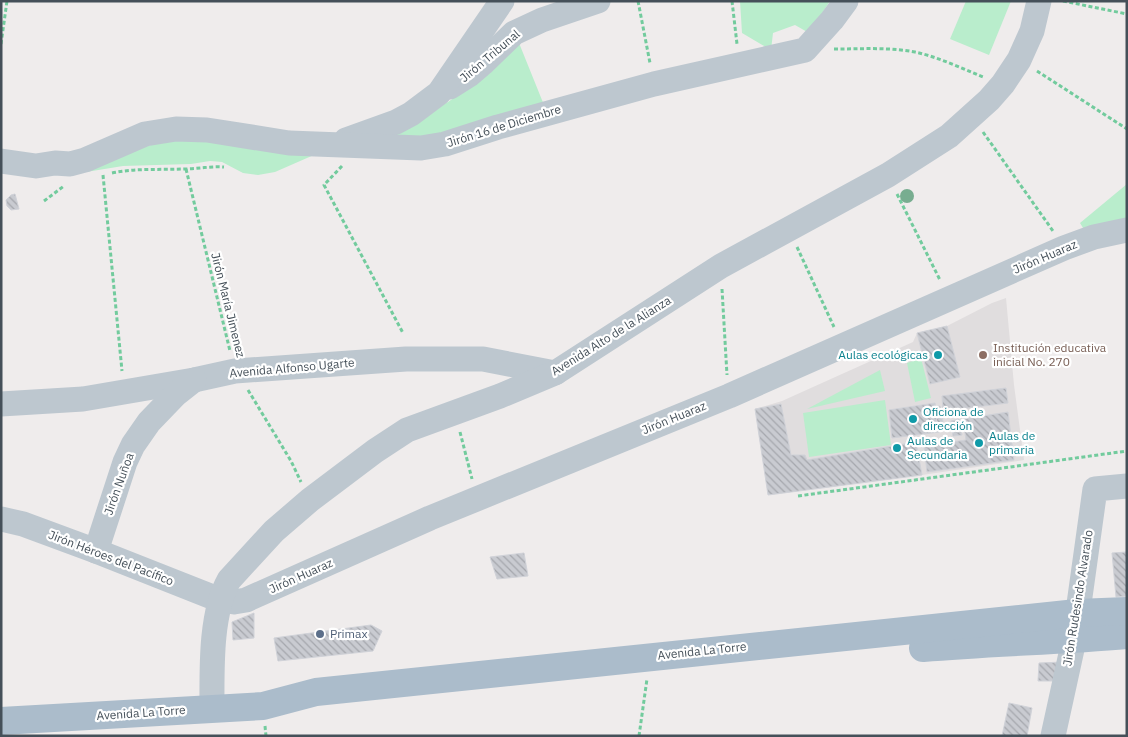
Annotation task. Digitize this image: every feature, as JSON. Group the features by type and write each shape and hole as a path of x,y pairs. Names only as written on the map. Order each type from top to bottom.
{"main road":[{"name":"Avenida La Torre","path":"1,721 263,706 316,692 1077,614 1127,611"},
{"name":"Avenida La Torre","path":"280,702 315,707 649,669 970,644 1074,640 1127,634"}],"street":[{"path":"334,144 396,122 411,114 439,93 502,1"},
{"name":"Jirón Tribunal","path":"439,93 469,75 514,33 542,20 598,1"},
{"path":"805,50 846,1"},
{"name":"Avenida Alto de la Alianza","path":"212,708 213,655 220,600 229,580 274,531 310,500 407,430 500,396 555,373 721,266 888,175 949,136 973,116 1003,84 1019,60 1032,31 1038,1"},
{"name":"Jirón 16 de Diciembre","path":"1,161 36,166 55,163 70,164 85,160 145,134 176,129 207,130 289,143 420,148 444,144 654,84 805,50"},
{"name":"Jirón Huaraz","path":"220,600 234,602 259,595 430,518 728,396 1064,248 1094,237 1127,230"},
{"name":"Avenida Alfonso Ugarte","path":"1,404 82,399 235,371 406,359 483,359 555,373"},
{"name":"Jirón Nuñoa","path":"96,551 125,462 133,445 150,422 175,395 194,380"},
{"name":"Jirón Rudesindo Alvarado","path":"1053,736 1074,640 1095,489 1127,486"},
{"name":"Jirón Héroes del Pacífico","path":"1,518 23,524 96,551 220,600"}],"path":[{"path":"1,44 7,1"},
{"path":"638,1 654,84"},
{"path":"732,1 740,65"},
{"path":"1063,1 1127,14"},
{"path":"805,50 870,48 916,52 1003,84"},
{"path":"1019,60 1127,129"},
{"path":"973,116 1064,248"},
{"path":"360,146 324,184 403,333"},
{"path":"94,177 127,170 224,168"},
{"name":"Jirón María Jimenez","path":"186,170 235,371 291,461"},
{"path":"103,175 124,391"},
{"path":"888,175 949,299"},
{"path":"44,201 69,182 59,184"},
{"path":"790,230 843,346"},
{"path":"721,266 728,396"},
{"path":"455,412 477,499"},
{"path":"798,496 1127,451"},
{"path":"639,736 649,669"}],"shaded area":[{"path":"1006,298 1014,385 1024,460 768,495 755,409 782,401 913,342 917,333 947,326"}],"green space":[{"path":"740,1 830,1 809,33 795,25 773,33 771,50 742,33"},
{"path":"966,1 1011,1 989,55 950,39"},
{"path":"519,43 544,105 435,139 380,139 448,102 490,73"},
{"path":"170,139 323,151 275,172 258,175 243,173 222,162 210,161 191,164 123,166 86,172 78,168"},
{"path":"1127,184 1127,221 1085,231 1080,223"},
{"path":"921,358 931,398 915,402 907,363"},
{"path":"880,370 885,391 807,409"},
{"path":"885,400 891,445 809,457 803,413"}],"building":[{"path":"15,194 19,209 11,210 7,206 6,200"},
{"name":"Aulas ecológicas","path":"947,326 960,377 930,384 917,333"},
{"name":"Aulas de Secundaria","path":"1006,388 1008,403 943,411 942,396"},
{"name":"Oficiona de dirección","path":"935,403 939,432 892,438 889,410"},
{"name":"Aulas de Secundaria","path":"781,404 791,455 805,455 807,460 916,442 922,475 768,495 755,409"},
{"path":"940,406 944,427 938,428 934,407"},
{"name":"Aulas de primaria","path":"1008,412 1014,460 927,472 924,446 966,440 963,419"},
{"path":"959,419 962,435 953,436 951,421"},
{"path":"1127,552 1127,596 1116,597 1112,553"},
{"path":"524,553 528,576 497,579 490,557"},
{"path":"254,613 254,638 233,640 232,622"},
{"path":"371,625 382,631 373,651 278,661 274,638"},
{"path":"1064,662 1060,681 1038,681 1039,663"},
{"path":"1009,703 1032,708 1027,736 1002,736"}],"place":[{"name":"Aulas ecológicas","path":"938,355"},
{"name":"Institución educativa inicial No. 270","path":"983,355"},
{"name":"Oficiona de dirección","path":"913,419"},
{"name":"Aulas de primaria","path":"979,443"},
{"name":"Aulas de Secundaria","path":"897,448"},
{"name":"Primax","path":"320,634"}]}
